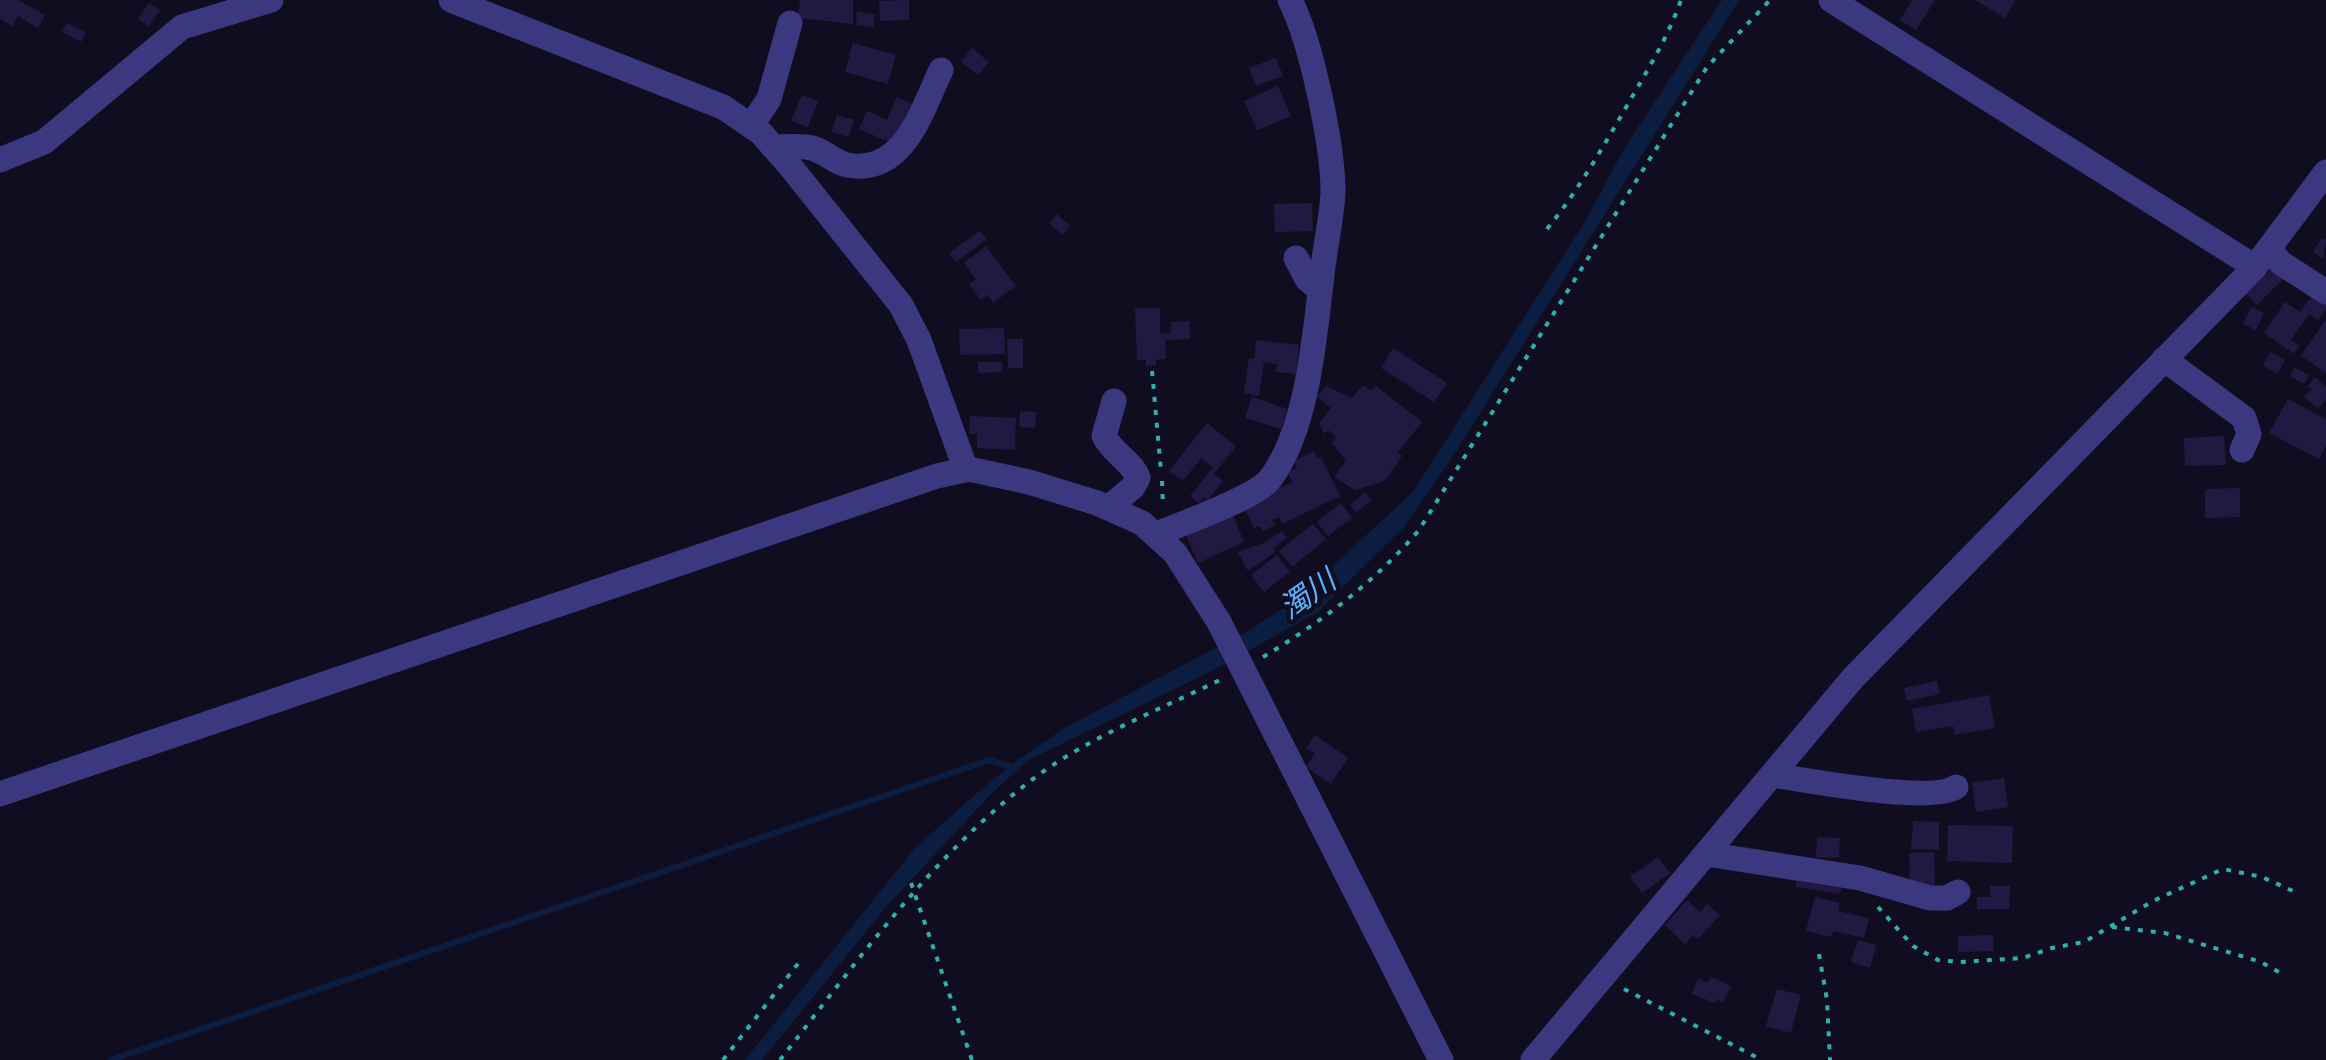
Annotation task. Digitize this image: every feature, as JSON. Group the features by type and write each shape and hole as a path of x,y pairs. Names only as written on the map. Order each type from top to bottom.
{"street":[{"path":"182,0 182,26"},
{"path":"0,160 44,142 182,26 271,0"},
{"path":"451,0 496,9 723,107 751,126 773,147 900,305 919,340 966,470"},
{"path":"1160,533 1268,483 1294,434 1333,194 1331,158 1300,19 1290,0"},
{"path":"1831,0 2262,258 2282,263 2326,292"},
{"path":"751,126 769,99 790,24"},
{"path":"773,147 813,148 850,166 880,163 896,155 941,70"},
{"path":"1533,1060 1852,678 2262,258 2326,172"},
{"path":"1296,258 1307,279 1320,290"},
{"path":"2164,360 2244,418 2250,434 2242,450"},
{"path":"1108,508 1133,488 1138,478 1134,468 1112,451 1104,436 1114,401"},
{"path":"0,794 937,476 966,470 1029,482 1108,508 1160,533 1219,622 1441,1060"},
{"path":"1772,775 1925,793 1948,792 1956,787"},
{"path":"1706,854 1860,878 1930,898 1947,898 1958,892"}],"path":[{"path":"1548,229 1600,151 1671,29 1682,0"},
{"path":"780,1060 914,892 1031,780 1304,632 1395,559 1419,530 1707,67 1770,0"},
{"path":"1152,372 1160,533"},
{"path":"1860,878 1870,899 1913,946 1938,960 2023,958 2084,942 2153,901 2223,868 2262,877 2293,891"},
{"path":"910,883 972,1060"},
{"path":"2112,927 2165,933 2261,962 2284,975"},
{"path":"1819,954 1827,1000 1830,1060"},
{"path":"723,1060 800,961"},
{"path":"1602,978 1762,1060"}],"water":[{"name":"濁川","path":"1722,0 1739,0 1450,461 1403,528 1318,612 1210,672 1028,760 886,907 762,1060 745,1060 915,848 976,794 1066,727 1250,630 1297,599 1413,492 1586,220 1625,147"}],"building":[{"path":"0,0 18,0 45,15 38,28 18,16 12,26 0,19"},
{"path":"800,0 853,0 853,24 798,18"},
{"path":"909,0 909,20 880,21 879,1"},
{"path":"1912,0 1935,0 1916,30 1900,20"},
{"path":"1975,0 2015,0 2005,18"},
{"path":"149,3 160,10 149,26 138,19"},
{"path":"857,12 875,14 873,27 856,25"},
{"path":"67,23 86,33 81,42 62,32"},
{"path":"853,43 896,55 888,84 845,72"},
{"path":"972,48 989,62 978,75 961,62"},
{"path":"1276,58 1283,76 1256,86 1249,68"},
{"path":"1278,86 1291,116 1257,130 1244,101"},
{"path":"802,95 818,101 808,127 791,121"},
{"path":"897,97 914,105 896,145 859,129 867,111 887,120"},
{"path":"837,115 854,120 849,137 832,132"},
{"path":"1312,203 1313,231 1275,232 1274,204"},
{"path":"1057,214 1070,226 1062,235 1049,223"},
{"path":"980,231 987,239 956,262 949,253"},
{"path":"2322,238 2326,240 2323,259 2313,252"},
{"path":"986,246 1016,286 993,303 988,295 981,300 969,284 976,280 964,263"},
{"path":"2273,267 2284,278 2257,305 2246,294"},
{"path":"2313,294 2326,303 2326,309 2318,320 2309,314 2291,340 2299,346 2294,354 2264,333 2285,302 2300,312"},
{"path":"2251,307 2264,313 2256,330 2243,324"},
{"path":"1135,308 1160,308 1160,334 1171,333 1171,322 1189,321 1190,339 1165,340 1166,359 1146,366 1146,360 1137,360"},
{"path":"2326,319 2326,373 2301,356"},
{"path":"1004,328 1005,354 960,355 959,329"},
{"path":"1007,339 1023,339 1023,368 1008,368"},
{"path":"1256,340 1299,345 1296,374 1276,372 1277,364 1264,362 1259,396 1244,393"},
{"path":"1393,348 1447,383 1434,402 1381,368"},
{"path":"2270,352 2285,360 2278,373 2263,366"},
{"path":"978,362 1002,362 1002,372 978,373"},
{"path":"2294,367 2309,375 2304,384 2290,376"},
{"path":"2315,377 2326,387 2326,399 2318,409 2304,397 2312,389 2308,386"},
{"path":"1363,385 1371,391 1376,386 1422,422 1398,452 1402,456 1385,481 1355,490 1334,477 1346,461 1332,443 1336,437 1328,430 1324,434 1319,423 1331,408 1317,397 1326,386 1352,398"},
{"path":"1252,397 1287,409 1281,429 1245,418"},
{"path":"2288,399 2326,419 2326,446 2319,459 2269,433"},
{"path":"1020,411 1036,412 1035,428 1019,427"},
{"path":"970,416 1016,418 1015,450 977,448 977,434 969,434"},
{"path":"1207,423 1236,446 1214,474 1223,481 1208,500 1204,497 1199,503 1190,496 1213,467 1201,458 1183,481 1169,471"},
{"path":"2224,436 2226,465 2185,466 2184,438"},
{"path":"1314,451 1317,458 1321,457 1340,496 1282,524 1279,517 1272,520 1275,525 1263,531 1260,526 1254,528 1243,506 1292,482 1288,472 1297,468 1294,461"},
{"path":"2240,488 2240,517 2205,518 2205,489"},
{"path":"1365,492 1371,500 1356,513 1350,505"},
{"path":"1341,503 1352,518 1328,536 1317,522"},
{"path":"1232,513 1244,542 1198,563 1185,533"},
{"path":"1313,524 1326,539 1292,567 1279,551"},
{"path":"1282,531 1287,537 1274,548 1275,552 1248,571 1238,552 1264,543"},
{"path":"1277,555 1290,572 1264,592 1251,575"},
{"path":"1937,681 1940,694 1907,701 1904,688"},
{"path":"1989,695 1995,728 1955,735 1953,726 1916,732 1912,709"},
{"path":"1315,735 1348,758 1331,784 1306,767 1315,753 1306,748"},
{"path":"2004,778 2008,807 1976,812 1972,783"},
{"path":"1913,821 1939,822 1939,850 1911,849"},
{"path":"1948,825 2013,826 2012,863 1947,861"},
{"path":"1817,837 1840,838 1839,858 1816,857"},
{"path":"1934,852 1935,885 1910,885 1909,853"},
{"path":"1658,857 1670,873 1642,893 1630,877"},
{"path":"1796,881 1841,888 1840,894 1796,887"},
{"path":"1990,886 2010,886 2009,909 1977,909 1977,897 1990,897"},
{"path":"1815,897 1840,903 1838,911 1869,918 1864,938 1833,931 1832,937 1806,931"},
{"path":"1687,900 1700,912 1707,904 1720,915 1698,939 1693,935 1685,944 1665,925"},
{"path":"1993,935 1994,951 1958,952 1958,936"},
{"path":"1858,940 1876,945 1870,968 1851,962"},
{"path":"1711,977 1731,986 1723,1002 1692,994 1698,978 1708,983"},
{"path":"1777,989 1801,995 1791,1033 1766,1026"}],"waterway":[{"path":"111,1060 989,760 1014,768"}]}
